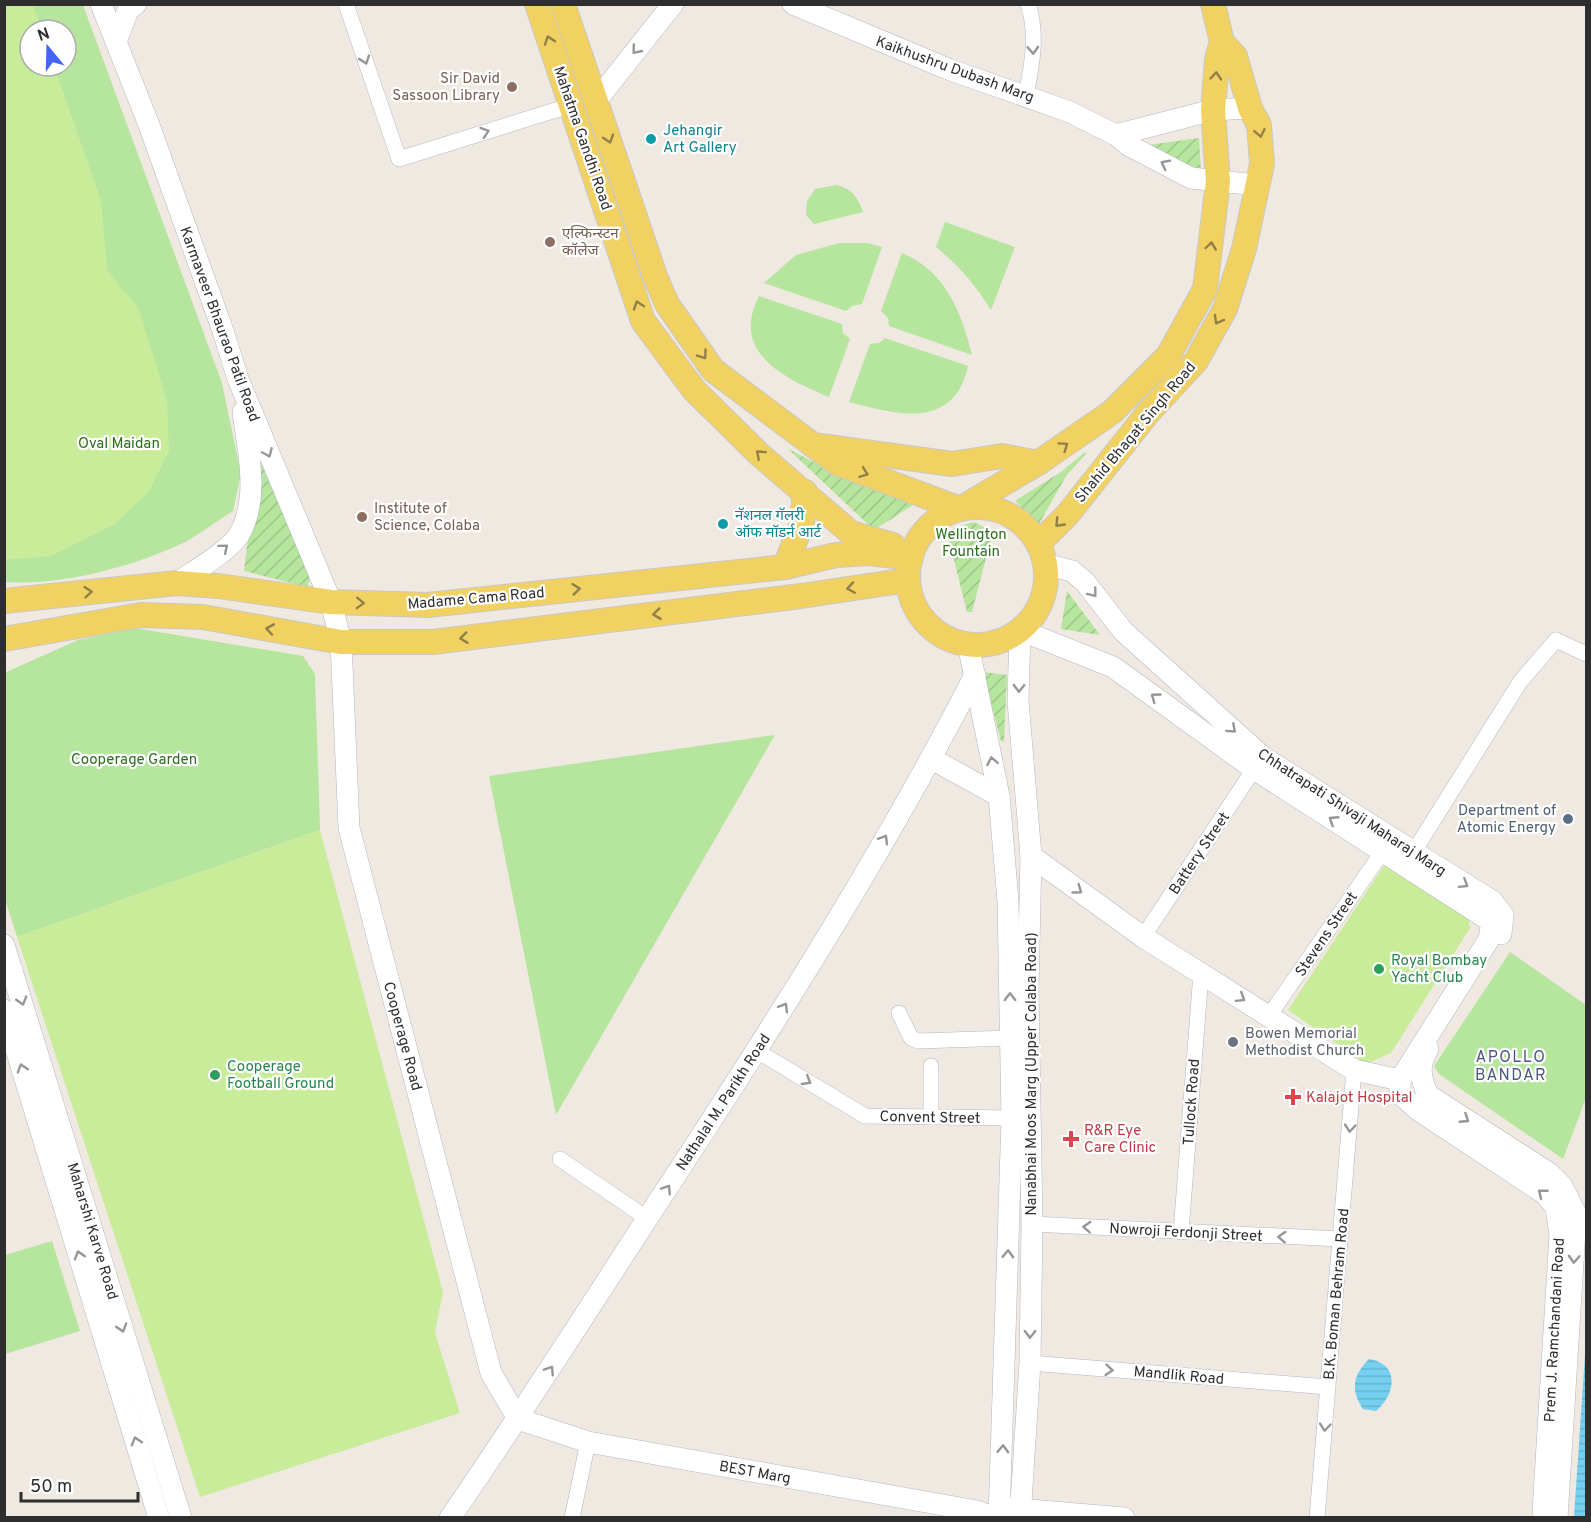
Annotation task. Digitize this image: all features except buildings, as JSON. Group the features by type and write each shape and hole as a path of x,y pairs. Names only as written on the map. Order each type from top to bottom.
{"main road":[{"name":"Mahatma Gandhi Road","path":"537,4 643,321 694,390 760,455 851,533 911,563"},
{"path":"563,4 629,202 668,304 713,370 837,463 960,509 984,507 1007,513 1027,527 1042,554 1044,594 1034,615 1020,630 996,643 969,644 951,640 932,629 918,613 910,593 911,563 924,532 940,518 960,509 1038,463 1112,412 1168,356 1205,289 1218,182 1213,110 1217,60 1222,42 1213,4"},
{"name":"Shahid Bhagat Singh Road","path":"1042,554 1068,514 1132,433 1196,361 1225,309 1255,207 1256,184 1263,164 1259,125 1250,108 1235,56 1222,42"},
{"path":"1112,412 1132,433"},
{"path":"813,444 951,464 1002,456 1038,463"},
{"path":"785,567 802,523 805,492"},
{"name":"Madame Cama Road","path":"4,601 177,583 218,586 331,602 428,605 785,567 836,555 869,553 911,563"},
{"path":"9,641 141,615 203,617 341,642 433,642 801,596 911,563"},
{"path":"4,594 30,598"}],"street":[{"name":"Karmaveer Bhaurao Patil Road","path":"101,4 220,320 238,379 331,602 341,642"},
{"path":"116,42 128,10 136,4"},
{"path":"346,4 399,159 572,105"},
{"path":"596,101 673,4"},
{"name":"Kaikhushru Dubash Marg","path":"793,4 835,14 948,69 1026,95 1116,135 1128,145 1191,178 1256,184"},
{"path":"1026,95 1033,60 1028,4"},
{"path":"1116,135 1213,110 1250,108"},
{"path":"177,583 225,549 238,535 251,497 249,452 238,379"},
{"name":"Chhatrapati Shivaji Maharaj Marg","path":"1042,554 1072,571 1085,582 1123,631 1263,757 1492,901 1498,918"},
{"path":"1020,630 1113,667 1254,769 1383,851 1498,918 1489,939 1400,1080 1354,1070 1143,937 1031,856"},
{"name":"Nanabhai Moos Marg (Upper Colaba Road)","path":"1002,1513 1030,1363 1032,1224 1028,988 1031,856 1018,700 1020,630"},
{"path":"1413,853 1527,673 1556,640 1587,654"},
{"name":"Cooperage Road","path":"341,642 349,828 492,1373 518,1419"},
{"name":"Nanabhai Moos Marg (Upper Colaba Road)","path":"969,644 999,796 1008,901 1012,1118 1002,1513"},
{"name":"Nathalal M. Parikh Road","path":"450,1518 518,1419 757,1051 932,759 975,675"},
{"path":"932,759 999,796"},
{"name":"Battery Street","path":"1143,937 1254,769"},
{"name":"Stevens Street","path":"1269,1016 1383,851"},
{"name":"Prem J. Ramchandani Road","path":"1498,918 1503,925 1498,943 1420,1062 1422,1082 1428,1095 1549,1173 1562,1186 1576,1214 1557,1518"},
{"name":"Maharshi Karve Road","path":"4,945 181,1518"},
{"name":"Tullock Road","path":"1181,1232 1201,973"},
{"name":"Maharshi Karve Road","path":"4,1010 159,1518"},
{"path":"898,1013 911,1038 918,1041 1010,1038"},
{"name":"Convent Street","path":"757,1051 865,1116 1012,1118"},
{"path":"930,1117 931,1066"},
{"name":"B.K. Boman Behram Road","path":"1317,1518 1354,1070"},
{"name":"Prem J. Ramchandani Road","path":"1400,1080 1400,1094 1418,1110 1545,1194 1556,1207 1560,1235 1543,1518"},
{"path":"560,1160 648,1218"},
{"name":"Nowroji Ferdonji Street","path":"1032,1224 1340,1239"},
{"name":"Mandlik Road","path":"1030,1363 1328,1387"},
{"name":"BEST Marg","path":"518,1419 588,1442 1002,1513 1124,1518"},
{"path":"572,1518 588,1442"}],"green space":[{"path":"5,4 33,5 38,18 18,18 18,78 58,78 101,200 107,270 139,309 167,401 169,451 149,491 115,524 51,556 5,560"},
{"name":"Oval Maidan","path":"4,5 83,5 222,383 241,474 233,511 187,541 122,566 74,577 5,582"},
{"path":"1199,138 1201,172 1148,145"},
{"path":"836,185 854,194 863,212 814,224 806,215 807,201 815,189"},
{"path":"945,222 1015,247 991,310 966,276 936,247"},
{"path":"839,243 867,243 882,247 862,304 852,306 846,311 764,283 796,255"},
{"path":"902,253 917,261 941,282 957,308 972,355 889,326 888,318 881,311"},
{"path":"759,296 842,324 843,333 850,339 829,397 779,372 766,361 751,333 752,316"},
{"path":"885,338 968,366 961,386 950,400 937,409 922,413 886,411 849,402 870,344 879,343"},
{"path":"787,448 821,466 913,505 874,530"},
{"path":"1085,452 1086,454 1066,476 1039,524 1015,501 1061,472"},
{"path":"261,461 310,579 307,587 244,571 257,462"},
{"name":"Wellington Fountain","path":"974,522 991,531 991,539 972,612 967,612 949,540 953,528"},
{"path":"1067,591 1100,635 1061,629"},
{"name":"Cooperage Garden","path":"135,628 303,656 315,674 320,830 17,937 4,896 4,673 78,640"},
{"path":"983,672 1007,675 1004,741 1001,741"},
{"path":"775,735 556,1115 489,776"},
{"path":"320,830 443,1292 435,1333 460,1413 200,1497 17,937"},
{"name":"Royal Bombay Yacht Club","path":"1387,861 1467,913 1470,928 1391,1053 1366,1064 1288,1010"},
{"path":"1510,952 1586,1005 1586,1098 1563,1159 1439,1074 1434,1066"},
{"path":"52,1241 80,1331 5,1354 5,1255"}],"water":[{"path":"1586,1340 1586,1517 1574,1517"},
{"path":"1369,1359 1386,1367 1392,1380 1388,1396 1376,1411 1363,1409 1355,1389 1359,1371"}],"place":[{"name":"Sir David Sassoon Library","path":"512,87"},
{"name":"Jehangir Art Gallery","path":"651,139"},
{"name":"एल्फिन्स्टन कॉलेज","path":"550,242"},
{"name":"Institute of Science, Colaba","path":"362,517"},
{"name":"नॅशनल गॅलरी ऑफ मॉडर्न आर्ट","path":"723,524"},
{"name":"Department of Atomic Energy","path":"1568,819"},
{"name":"Royal Bombay Yacht Club","path":"1379,969"},
{"name":"Bowen Memorial Methodist Church","path":"1233,1042"},
{"name":"Cooperage Football Ground","path":"215,1075"},
{"name":"Kalajot Hospital","path":"1293,1097"},
{"name":"R&R Eye Care Clinic","path":"1071,1139"}],"district":[{"name":"APOLLO BANDAR","path":"1511,1065"}]}
